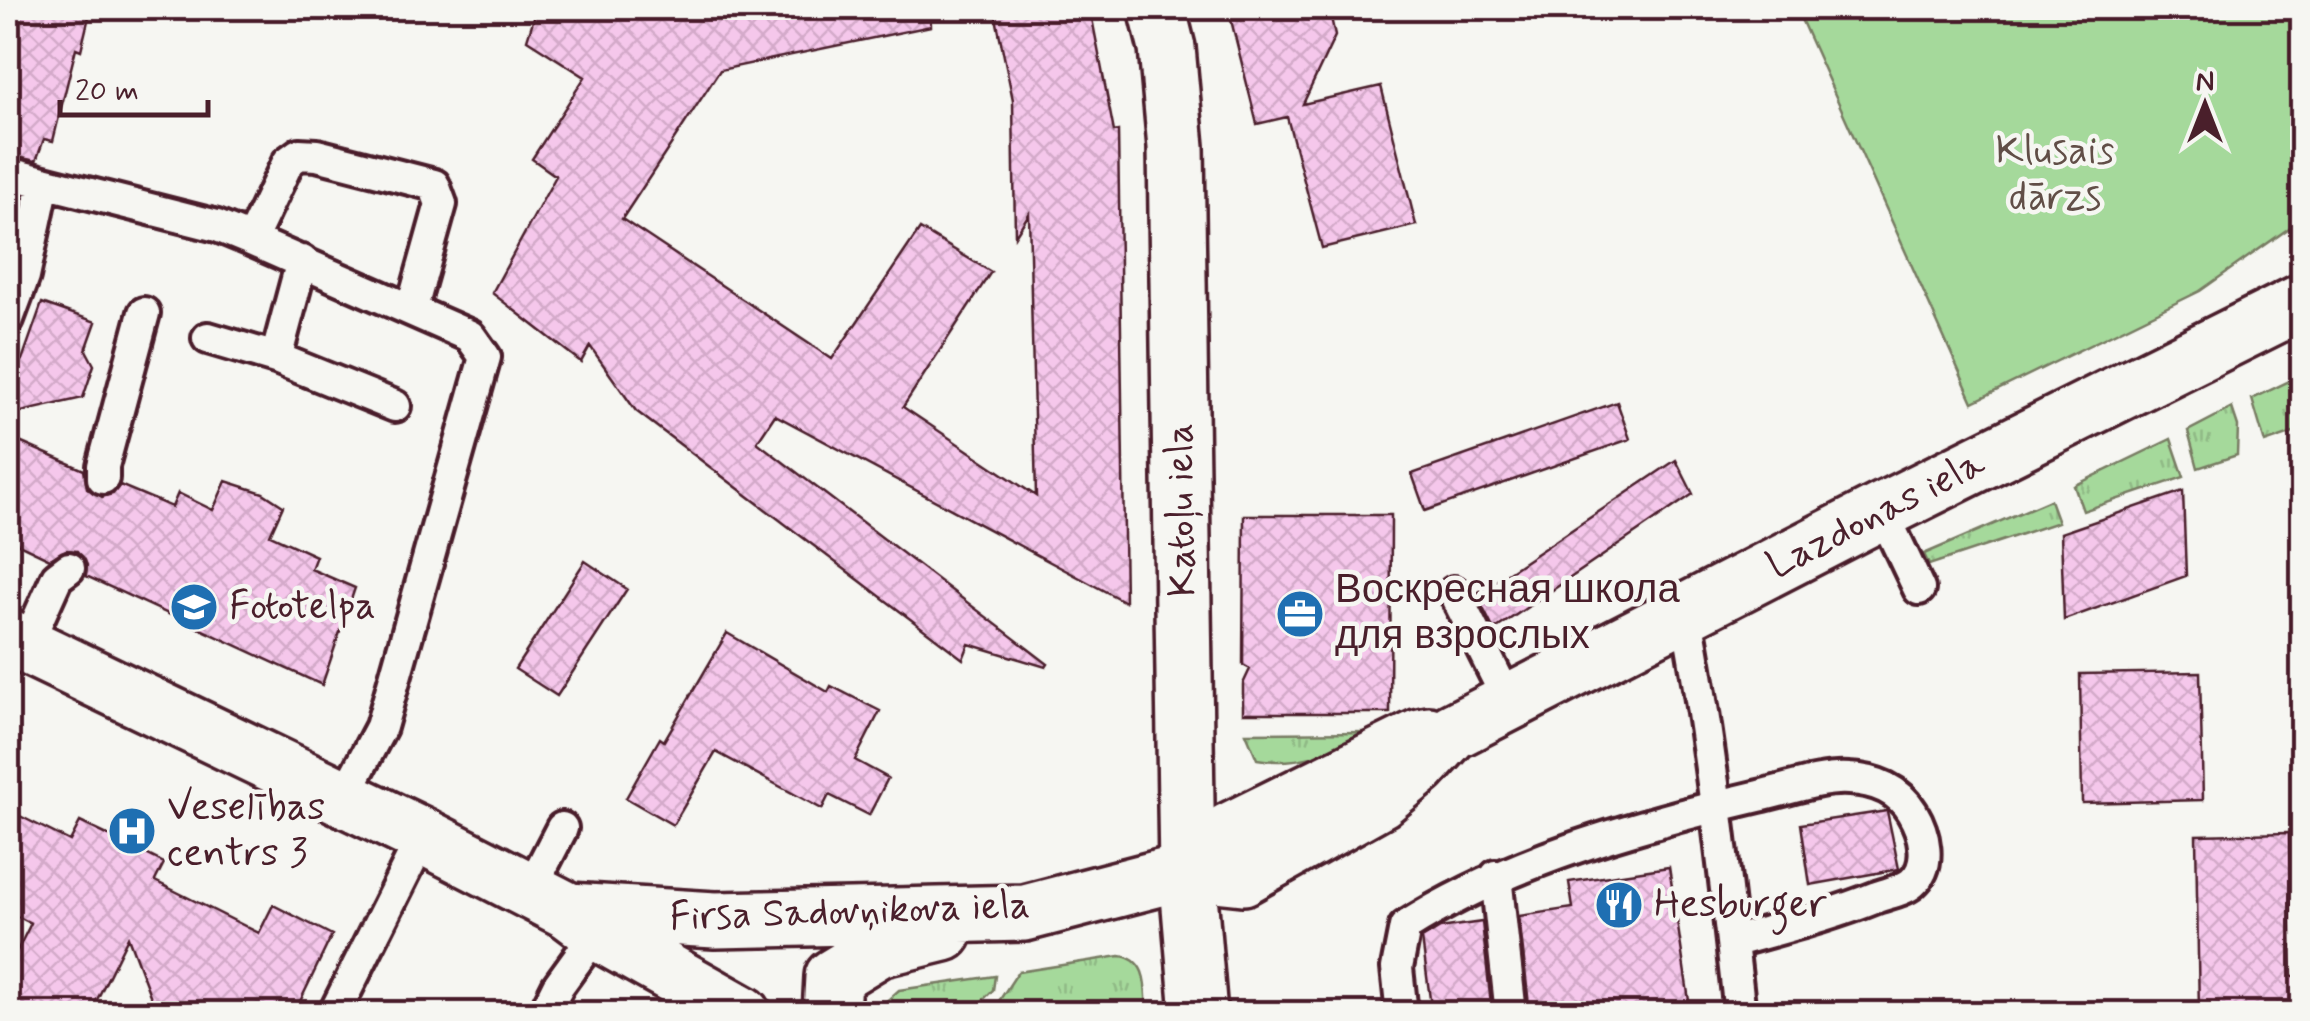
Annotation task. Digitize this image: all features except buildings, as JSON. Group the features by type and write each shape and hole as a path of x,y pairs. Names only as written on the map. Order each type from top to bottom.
{"street":[{"name":"Katoļu iela","path":"1156,8 1167,48 1176,147 1187,871 1199,1014"},
{"name":"Lazdonas iela","path":"1187,871 1229,831 1420,736 1452,732 2302,302"},
{"name":"Firsa Sadovņikova iela","path":"17,641 423,836 565,911 743,1014"},
{"name":"Firsa Sadovņikova iela","path":"565,911 715,920 1025,912 1187,871"},
{"path":"831,1014 833,977 879,948 1025,912"}],"lane":[{"path":"251,240 288,162 299,154 317,155 434,186 441,204 412,308"},
{"path":"8,172 181,216 251,240 470,336 484,357 381,727 344,797"},
{"path":"8,319 24,276 44,183"},
{"path":"276,358 302,261"},
{"path":"103,478 144,313"},
{"path":"208,338 276,358 395,406"},
{"path":"1882,512 1919,589"},
{"path":"17,641 57,577 69,568"},
{"path":"1454,592 1510,702"},
{"path":"1686,612 1717,806 1740,1014"},
{"path":"1402,1014 1397,968 1405,927 1496,876 1717,806 1847,778 1882,785 1904,798 1921,826 1925,847 1921,871 1911,884 1842,911 1732,942"},
{"path":"544,1014 558,986 565,911 562,828"},
{"path":"334,1014 423,836"},
{"path":"1496,876 1511,1014"}],"green space":[{"name":"Klusais dārzs","path":"1796,8 2302,8 2302,219 2200,291 1973,402"},
{"path":"2302,375 2302,430 2265,443 2252,399"},
{"path":"2232,408 2238,426 2237,455 2198,468 2188,431"},
{"path":"2171,439 2184,477 2083,511 2074,486"},
{"path":"2050,500 2058,522 1929,565 1924,554"},
{"path":"1365,732 1327,752 1285,761 1257,759 1246,733"},
{"path":"1120,956 1129,958 1141,969 1147,1013 995,1013 1018,972"},
{"path":"995,976 993,990 979,1004 971,1004 959,1013 882,1013 882,1005 899,990"}],"place":[{"name":"Fototelpa","path":"194,607"},
{"name":"Воскресная школа для взрослых","path":"1300,614"},
{"name":"Veselības centrs 3","path":"132,831"},
{"name":"Hesburger","path":"1619,905"}]}
